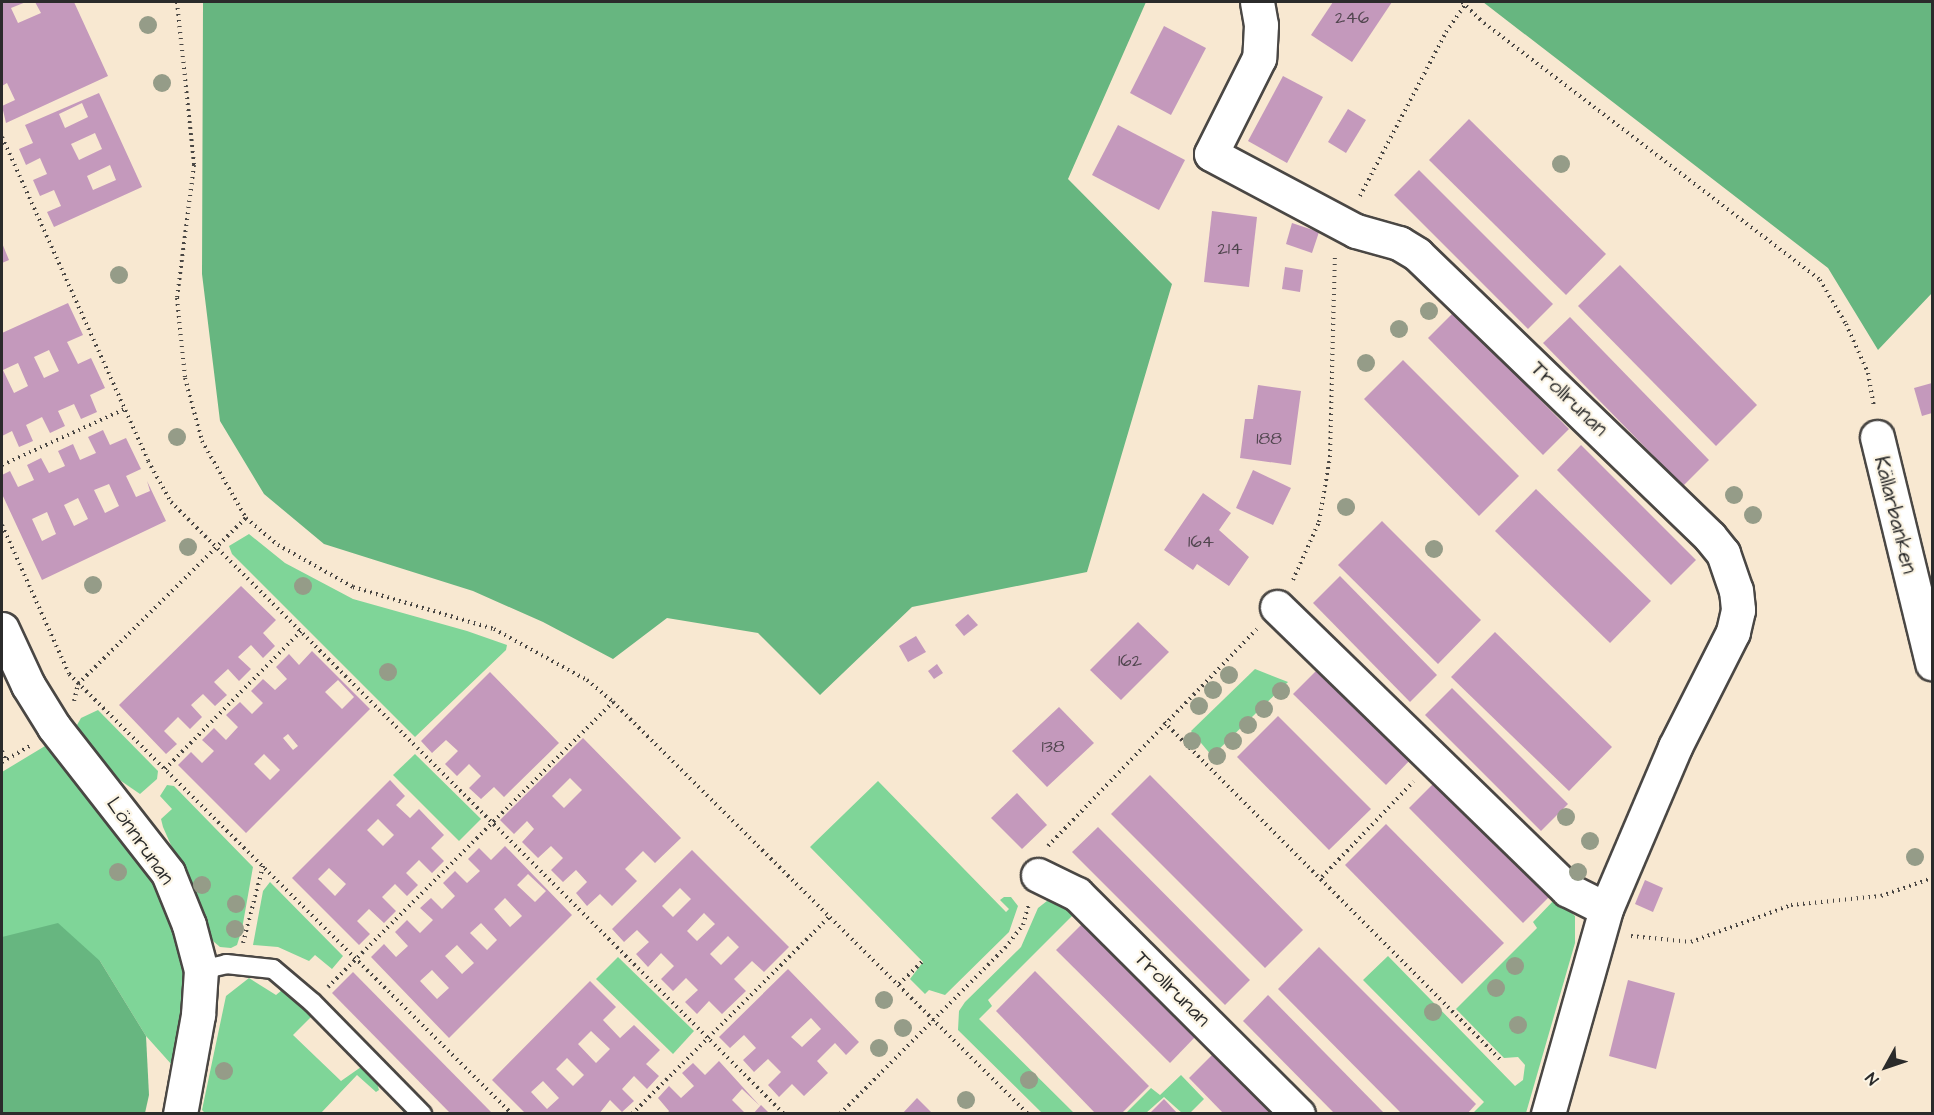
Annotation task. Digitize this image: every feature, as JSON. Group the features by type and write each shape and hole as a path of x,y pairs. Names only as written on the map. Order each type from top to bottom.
{"street":[{"name":"Trollrunan","path":"1257,2 1262,25 1259,58 1211,154 1345,225 1399,243 1457,289 1710,537 1730,570 1738,610 1733,632 1675,747 1602,920 1548,1113"},
{"name":"Källarbanken","path":"1877,437 1932,663"},
{"path":"1277,607 1568,890 1602,920"},
{"name":"Lönnrunan","path":"2,629 28,685 54,727 168,873 189,925 201,970 198,1015 180,1113"},
{"name":"Trollrunan","path":"1038,875 1077,894 1298,1113"}],"lane":[{"path":"201,970 237,964 273,969 313,1003 422,1113"}],"path":[{"path":"177,2 194,165 177,298 185,378 202,441 246,518 278,545 332,577 353,587 494,629 552,658 613,702 1028,1113"},
{"path":"840,1113 1005,948 1023,925 1049,841 1277,607 1299,572 1319,522 1330,457 1335,353 1333,263 1345,225 1463,3 1484,23 1820,280 1846,324 1868,372 1877,437"},
{"path":"2,137 166,495 784,1113"},
{"path":"2,465 125,409"},
{"path":"2,751 3,760 37,742 54,727 75,700 78,684 246,518"},
{"path":"2,525 69,674 512,1113"},
{"path":"165,769 302,630"},
{"path":"313,1003 613,702"},
{"path":"1164,722 1502,1061"},
{"path":"1322,878 1434,760"},
{"path":"237,964 263,866"},
{"path":"1602,920 1691,942 1791,905 1881,896 1932,878"},
{"path":"632,1113 830,916"},
{"path":"899,984 922,962"}],"green space":[{"path":"203,2 1146,2 1068,179 1172,284 1087,572 912,607 820,695 758,633 667,618 613,659 543,622 473,591 324,544 264,494 220,421 202,274"},
{"path":"1483,2 1932,2 1932,293 1878,350 1828,268"},
{"path":"249,534 285,563 353,599 467,631 507,645 506,650 415,737 232,554 229,546"},
{"path":"1255,669 1288,682 1212,756 1191,731"},
{"path":"98,710 158,771 157,779 140,794 108,772 83,738 77,725 81,718"},
{"path":"50,743 164,895 182,956 185,993 172,1065 146,1036 100,961 2,937 2,772"},
{"path":"415,754 481,819 459,841 393,775"},
{"path":"878,781 1006,912 1009,909 1000,900 1004,897 1011,897 1018,906 1009,932 945,995 929,990 925,994 910,979 923,962 810,847"},
{"path":"167,785 174,786 253,867 242,929 237,945 231,948 220,947 213,941 163,827 161,819 172,809 160,796"},
{"path":"270,882 343,956 332,969 315,955 309,961 278,947 253,945 263,891"},
{"path":"1556,898 1575,916 1575,943 1526,1113 1473,1113 1484,1102 1363,980 1388,956 1515,1086 1523,1080 1525,1065 1518,1057 1504,1058 1456,1009 1537,928 1533,922"},
{"path":"1047,901 1063,902 1078,910 988,1000 992,1006 979,1019 1074,1113 1042,1113 958,1030 959,1011 965,1002 1021,947 1038,908"},
{"path":"58,923 100,961 146,1036 149,1095 145,1113 2,1113 2,937"},
{"path":"618,957 694,1031 673,1054 596,979"},
{"path":"249,978 276,995 282,990 311,1017 293,1035 341,1081 361,1067 377,1083 379,1090 376,1092 357,1075 321,1113 205,1113 202,1110 226,996"},
{"path":"1181,1075 1204,1099 1190,1113 1182,1113 1164,1097 1146,1113 1126,1113 1151,1088 1160,1095"}],"building":[{"path":"2,2 26,2 11,8 18,23 41,13 35,2 74,2 108,76 6,123 2,106 15,100 7,83 2,86"},
{"path":"1333,2 1392,2 1352,62 1311,35"},
{"path":"1164,26 1206,48 1171,115 1130,93"},
{"path":"1283,76 1323,97 1287,163 1248,141"},
{"path":"99,93 142,187 54,227 47,212 61,206 54,190 40,196 33,180 47,174 40,158 26,165 19,149 33,143 25,125","holes":["82,103 88,117 65,128 59,114","95,133 102,149 79,160 71,144","110,165 116,180 93,190 87,176"]},
{"path":"1348,109 1366,120 1346,153 1328,142"},
{"path":"1469,119 1606,254 1566,295 1429,160"},
{"path":"1118,125 1185,160 1159,210 1092,175"},
{"path":"1419,170 1553,304 1528,329 1394,195"},
{"path":"1212,211 1257,217 1249,287 1204,282"},
{"path":"1292,223 1319,232 1312,253 1286,244"},
{"path":"2,243 9,260 2,263"},
{"path":"1620,265 1757,405 1716,446 1578,306"},
{"path":"1285,267 1303,270 1300,292 1282,289"},
{"path":"68,303 83,335 67,342 78,364 91,358 105,388 90,395 97,412 81,419 74,404 58,411 65,426 50,433 42,417 26,425 33,441 19,447 12,431 2,436 2,333","holes":["49,350 59,371 44,378 34,357","18,363 28,386 14,393 3,370"]},
{"path":"1454,312 1569,429 1543,455 1428,338"},
{"path":"1570,317 1709,460 1683,486 1543,343"},
{"path":"1403,360 1519,476 1479,516 1364,399"},
{"path":"1932,383 1932,413 1922,416 1914,388"},
{"path":"1258,385 1301,391 1291,465 1240,458 1245,419 1253,419"},
{"path":"103,430 110,445 126,438 141,469 126,476 136,497 150,491 147,481 166,521 42,580 2,494 2,475 10,471 18,487 34,480 27,465 41,458 49,473 65,466 58,451 73,444 80,460 96,453 88,437","holes":["109,484 119,506 105,513 94,490","78,498 88,519 74,526 64,505","47,512 56,534 42,541 32,519"]},
{"path":"1581,445 1696,560 1671,585 1557,470"},
{"path":"1253,470 1291,488 1273,525 1236,508"},
{"path":"1536,489 1651,601 1610,643 1495,531"},
{"path":"1203,493 1231,513 1219,530 1249,557 1229,586 1197,564 1193,570 1164,550"},
{"path":"1382,521 1481,620 1438,664 1338,565"},
{"path":"1340,576 1437,675 1410,702 1313,603"},
{"path":"241,586 276,620 263,633 275,646 263,658 251,645 238,657 251,669 239,681 228,669 214,682 227,695 215,706 203,694 191,705 202,717 190,729 178,717 164,731 177,744 166,754 119,705"},
{"path":"968,614 978,625 964,636 955,625"},
{"path":"1138,622 1169,652 1121,700 1090,670"},
{"path":"1495,632 1612,747 1569,791 1451,677"},
{"path":"916,636 926,652 908,662 899,646"},
{"path":"312,651 370,709 246,833 178,765 191,752 202,763 214,751 202,740 214,728 226,740 238,727 226,715 240,702 252,714 263,703 251,691 263,679 275,690 287,679 276,667 289,654 299,665","holes":["338,680 354,697 342,709 325,692","288,734 298,746 293,750 283,738","264,754 280,770 270,780 254,764"]},
{"path":"937,664 943,673 934,679 928,671"},
{"path":"1320,667 1412,758 1386,785 1293,694"},
{"path":"490,672 559,743 504,797 494,787 481,799 469,788 481,776 469,764 457,776 445,764 458,751 446,740 432,753 421,741"},
{"path":"1452,688 1568,804 1541,831 1425,715"},
{"path":"1059,707 1094,743 1047,787 1012,751"},
{"path":"1278,716 1371,809 1329,850 1237,757"},
{"path":"583,738 681,838 655,863 643,851 625,869 637,881 612,906 600,894 587,906 576,893 587,882 576,870 563,882 551,870 563,858 551,846 538,858 522,842 534,829 527,821 514,834 500,820","holes":["570,778 582,790 564,808 552,796"]},
{"path":"1150,775 1303,930 1265,968 1111,814"},
{"path":"390,780 405,796 396,805 410,818 419,809 444,835 431,848 444,861 432,873 419,860 406,873 418,885 407,896 395,884 382,897 396,911 384,923 369,909 357,921 370,934 359,945 292,878","holes":["378,819 394,835 383,846 367,830","329,868 346,884 335,896 318,879"]},
{"path":"1435,782 1549,897 1523,923 1409,808"},
{"path":"1017,793 1047,825 1022,849 991,818"},
{"path":"1386,824 1504,943 1462,984 1345,865"},
{"path":"1098,827 1250,980 1225,1005 1072,852"},
{"path":"505,846 572,915 449,1038 371,957 384,944 396,957 408,946 395,932 407,920 420,933 433,920 420,908 431,898 442,909 455,896 443,883 455,871 467,883 480,871 468,859 479,848 491,860","holes":["528,874 546,891 535,902 517,885","505,898 522,916 510,927 494,909","481,923 497,940 487,950 470,933","457,945 474,963 462,974 445,956","432,970 449,988 437,999 420,981"]},
{"path":"692,850 789,947 764,972 752,961 734,979 746,991 722,1014 709,1001 697,1014 685,1002 698,990 686,978 673,991 661,979 674,966 661,953 648,967 636,954 649,942 637,930 624,942 612,929","holes":["680,888 691,899 673,917 662,906","704,913 715,924 697,941 687,931","728,936 739,947 721,965 710,954"]},
{"path":"1645,880 1663,888 1653,912 1635,904"},
{"path":"1082,924 1196,1036 1170,1063 1056,950"},
{"path":"1319,947 1476,1104 1467,1114 1402,1114 1278,989"},
{"path":"788,969 859,1042 846,1055 835,1043 817,1061 828,1073 804,1096 792,1084 779,1097 768,1085 781,1072 768,1059 754,1072 743,1060 756,1048 744,1035 730,1048 719,1037","holes":["811,1018 821,1029 802,1047 791,1037"]},
{"path":"1035,971 1149,1086 1121,1114 1096,1114 996,1011"},
{"path":"353,972 493,1114 451,1114 332,993"},
{"path":"1628,980 1675,993 1656,1069 1609,1056"},
{"path":"590,981 616,1007 603,1020 620,1038 634,1025 660,1050 646,1064 659,1076 647,1089 634,1076 622,1089 634,1101 622,1112 610,1100 599,1114 526,1114 492,1080","holes":["591,1031 610,1049 596,1063 578,1044","567,1058 584,1075 573,1086 556,1069","543,1081 559,1098 547,1109 531,1092"]},
{"path":"1268,995 1385,1114 1335,1114 1243,1021"},
{"path":"1215,1052 1276,1114 1224,1114 1189,1078"},
{"path":"719,1061 760,1106 742,1089 732,1100 746,1114 667,1114 669,1111 658,1098 669,1086 681,1098 694,1086 682,1073 693,1063 705,1075"},
{"path":"917,1098 933,1114 902,1114"},
{"path":"1164,1099 1178,1114 1149,1114"},
{"path":"761,1105 770,1114 753,1114"}]}
